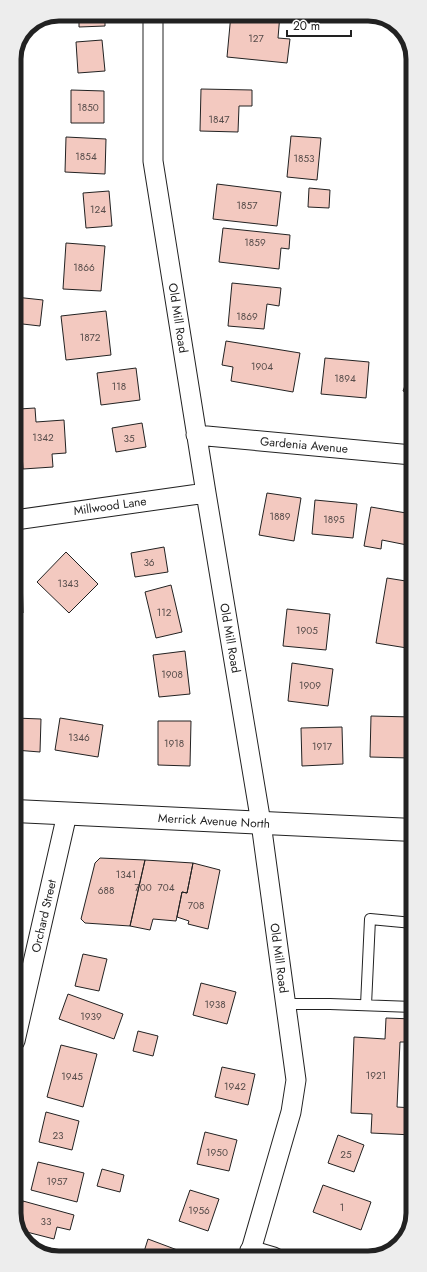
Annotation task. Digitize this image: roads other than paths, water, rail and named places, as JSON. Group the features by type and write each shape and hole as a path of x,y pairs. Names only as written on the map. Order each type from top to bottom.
{"main road":[{"name":"Merrick Avenue North","path":"21,811 406,830"}],"street":[{"name":"Old Mill Road","path":"153,21 153,161 196,434 261,823 296,1080 291,1112 251,1251"},
{"name":"Gardenia Avenue","path":"196,434 406,454"},
{"name":"Millwood Lane","path":"21,519 206,493"},
{"name":"Orchard Street","path":"21,1015 67,814"}],"lane":[{"path":"366,1005 370,919 406,923"},
{"path":"286,1004 406,1007"}]}
